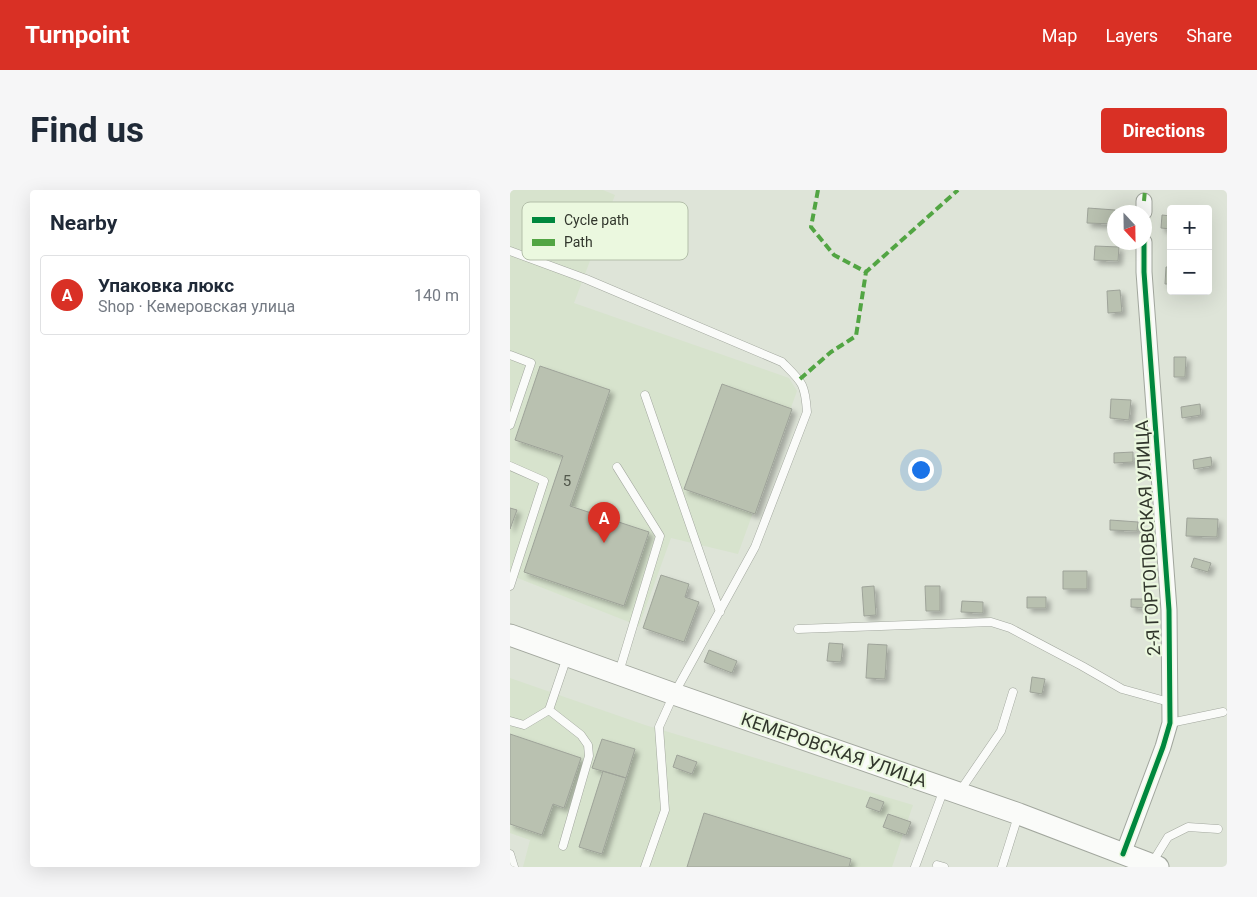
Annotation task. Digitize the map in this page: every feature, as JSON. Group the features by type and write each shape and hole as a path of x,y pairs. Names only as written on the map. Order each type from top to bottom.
{"main road":[{"name":"КЕМЕРОВСКАЯ УЛИЦА","path":"510,635 1019,814 1153,866"}],"street":[{"name":"2-Я ГОРТОПОВСКАЯ УЛИЦА","path":"1122,854 1163,747 1170,723 1170,610 1144,272 1144,250"}],"lane":[{"path":"510,251 522,255"},
{"path":"534,260 586,279 782,362 800,379 806,393 807,412 755,547 674,694 659,727 665,810 645,867"},
{"path":"510,354 531,363 510,425"},
{"path":"645,395 720,612"},
{"path":"510,466 544,480 510,586"},
{"path":"617,467 660,536 618,674"},
{"path":"798,629 990,622 1010,628 1122,689 1169,702"},
{"path":"510,721 524,725 549,710 568,656"},
{"path":"915,867 951,791 1001,731 1013,692"},
{"path":"549,710 581,735 588,745 589,756 563,846"},
{"path":"1170,723 1223,712"},
{"path":"1002,867 1019,814"},
{"path":"1153,866 1168,837 1188,827 1218,829"},
{"path":"510,854 514,867"}],"shaded area":[{"path":"510,190 603,190 615,195 612,202 522,202 522,260 590,260 574,303 789,378 797,391 738,554 671,538 639,626 510,575"},
{"path":"510,678 645,725 913,805 892,867 523,867 530,840 510,833"}],"building":[{"path":"1088,208 1107,209 1107,224 1087,223"},
{"path":"1162,215 1167,216 1167,229 1161,228"},
{"path":"1095,246 1107,246 1107,250 1119,250 1118,261 1094,260"},
{"path":"1166,267 1167,267 1167,284 1165,284"},
{"path":"1120,290 1122,312 1108,313 1107,291"},
{"path":"1174,357 1186,357 1185,377 1174,377"},
{"path":"540,366 610,390 570,506 649,532 624,606 524,572 563,456 515,440"},
{"path":"722,384 792,409 755,514 684,489"},
{"path":"1111,399 1131,400 1129,420 1110,418"},
{"path":"1200,404 1201,415 1182,418 1181,407"},
{"path":"1133,452 1133,462 1114,463 1114,453"},
{"path":"1211,457 1212,466 1194,469 1193,460"},
{"path":"510,508 517,510 510,529"},
{"path":"1187,518 1218,519 1217,537 1186,536"},
{"path":"1110,520 1138,522 1137,531 1110,530"},
{"path":"1194,558 1211,563 1208,572 1191,567"},
{"path":"1063,571 1087,571 1087,589 1063,589"},
{"path":"661,575 689,584 685,597 699,602 684,642 643,628"},
{"path":"874,586 876,615 864,616 862,587"},
{"path":"925,586 940,586 940,611 926,611"},
{"path":"1027,597 1046,597 1046,608 1027,608"},
{"path":"1131,599 1145,599 1145,608 1131,607"},
{"path":"962,601 983,602 983,613 961,612"},
{"path":"829,643 843,644 841,662 827,661"},
{"path":"868,644 887,645 885,679 866,678"},
{"path":"709,650 737,661 732,673 704,662"},
{"path":"1032,677 1045,679 1042,694 1030,692"},
{"path":"510,734 581,758 564,808 553,804 542,835 510,824"},
{"path":"602,739 635,749 626,778 592,768"},
{"path":"677,755 697,762 692,774 673,767"},
{"path":"603,771 626,778 602,854 579,847"},
{"path":"870,797 884,802 880,812 866,807"},
{"path":"704,813 851,859 849,867 687,867"},
{"path":"888,814 911,822 906,835 883,827"}],"marked path":[{"path":"818,190 811,227 834,255 866,272 958,190"},
{"path":"1144,201 1145,190"},
{"path":"800,379 831,352 856,336 866,272"}],"cycle path":[{"path":"1123,854 1163,747 1170,723 1169,610 1144,272 1144,250"}],"place":[{"name":"Упаковка люкс","path":"604,543"}]}
